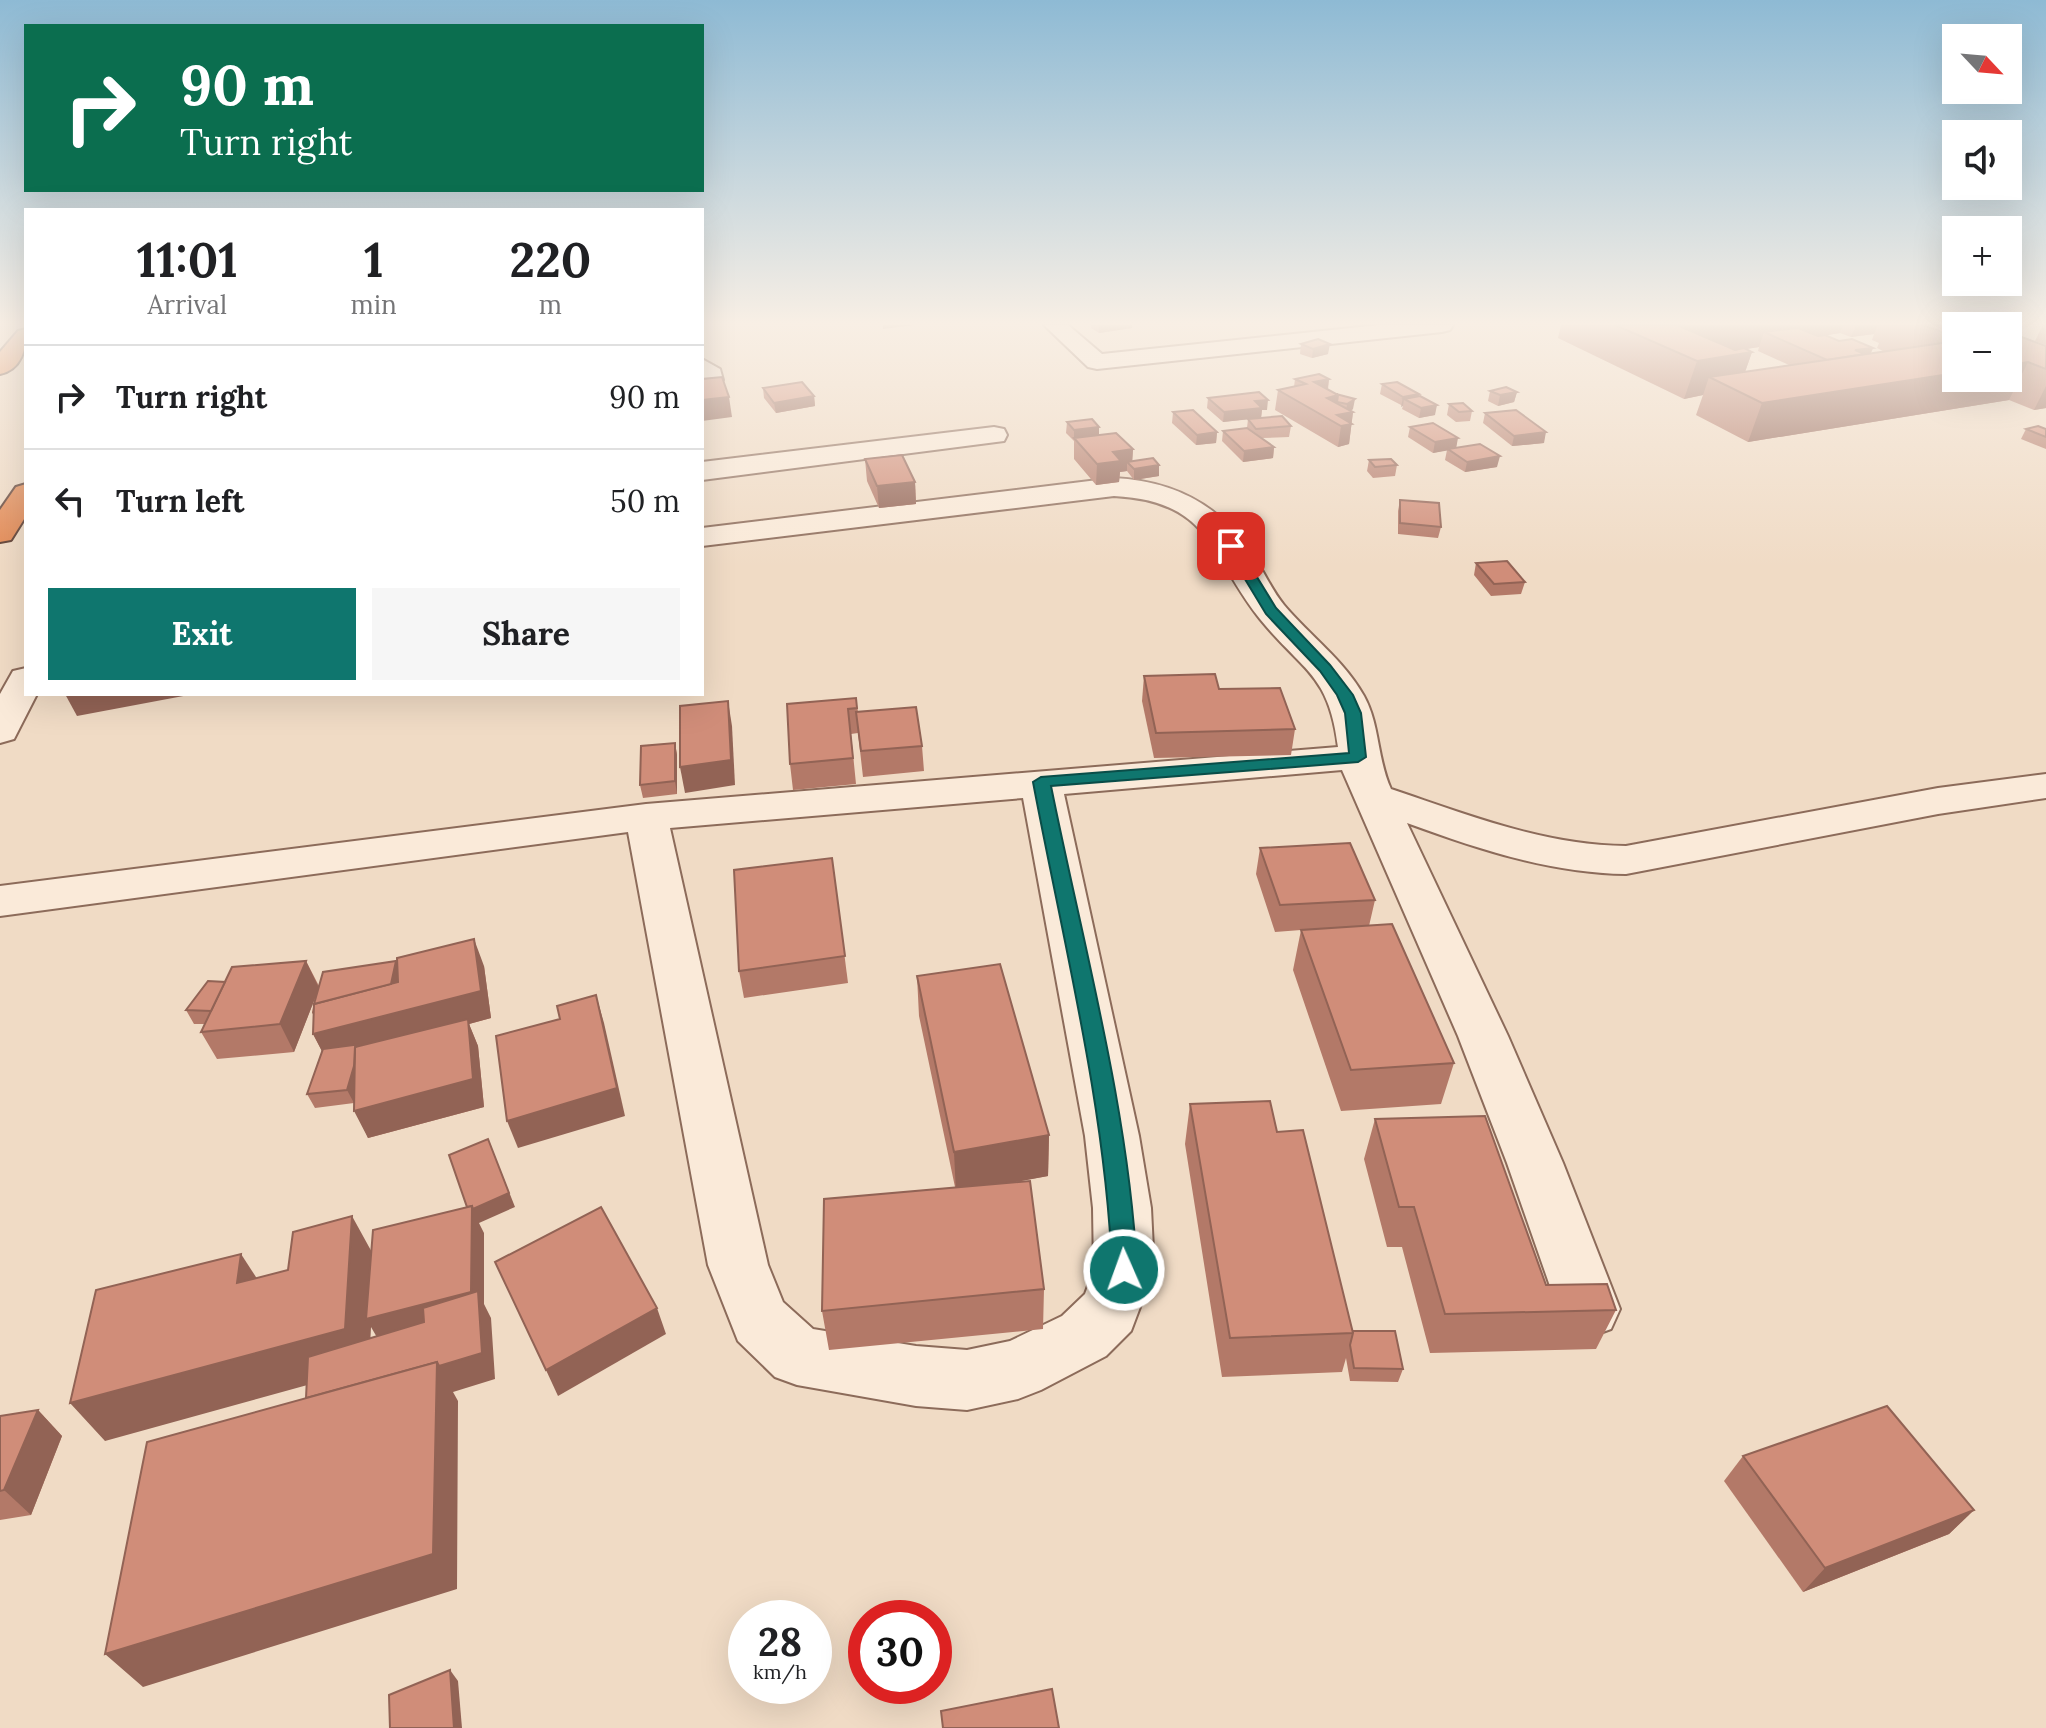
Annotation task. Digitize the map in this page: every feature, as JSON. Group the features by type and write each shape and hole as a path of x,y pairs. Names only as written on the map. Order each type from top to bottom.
{"highway":[{"path":"0,533 24,496"}],"street":[{"path":"704,471 994,435"},
{"path":"704,537 1082,489 1134,487 1181,502 1210,520 1231,546 1271,611 1325,668 1345,695 1353,713 1367,778 1483,1036 1535,1163 1589,1309"},
{"path":"0,731 24,683"},
{"path":"0,901 646,817 1041,782 1367,778 1512,841 1594,861 1626,860 1938,801 2046,786"},
{"path":"646,817 738,1265 760,1321 797,1356 916,1376 967,1380 1018,1369 1084,1336 1109,1311 1124,1270 1122,1208 1112,1136 1041,782"}],"building":[{"path":"1217,406 1262,408 1224,412"},
{"path":"1305,406 1341,406 1353,412 1337,415 1352,424 1341,426"},
{"path":"1451,406 1466,406 1472,411 1459,412"},
{"path":"1193,410 1217,432 1197,435 1173,412"},
{"path":"1516,410 1546,432 1514,436 1485,413"},
{"path":"1282,416 1291,426 1256,429 1248,419"},
{"path":"1092,419 1099,427 1074,430 1067,422"},
{"path":"1433,423 1458,438 1435,442 1410,427"},
{"path":"2038,426 2046,429 2046,437 2026,429"},
{"path":"1247,428 1274,447 1244,451 1223,431"},
{"path":"1116,433 1133,449 1113,452 1121,461 1097,464 1074,438"},
{"path":"1480,444 1500,456 1467,462 1448,449"},
{"path":"902,455 915,482 877,486 865,459"},
{"path":"1153,458 1159,465 1134,469 1127,462"},
{"path":"1391,459 1397,465 1375,467 1369,460"},
{"path":"1400,500 1439,503 1441,527 1400,523"},
{"path":"1507,561 1525,582 1494,584 1476,563"},
{"path":"1215,674 1219,689 1280,688 1295,729 1156,733 1144,676"},
{"path":"856,698 857,708 848,709 853,758 790,764 787,704"},
{"path":"728,701 731,760 680,767 680,706"},
{"path":"916,707 922,746 861,751 856,712"},
{"path":"675,743 675,781 640,785 641,746"},
{"path":"1350,843 1375,900 1280,905 1260,848"},
{"path":"832,858 845,956 739,971 734,870"},
{"path":"1392,924 1454,1063 1351,1070 1301,930"},
{"path":"474,939 481,991 313,1034 314,1004 398,982 397,958"},
{"path":"306,961 280,1024 201,1032 232,967"},
{"path":"396,961 391,984 314,1004 323,972"},
{"path":"1000,964 1049,1135 954,1152 917,976"},
{"path":"208,981 225,982 211,1011 186,1010"},
{"path":"596,995 617,1088 507,1121 496,1036 560,1019 557,1006"},
{"path":"468,1019 473,1079 354,1111 355,1047"},
{"path":"361,1044 355,1047 354,1066 347,1090 307,1094 323,1049"},
{"path":"1270,1101 1277,1132 1303,1130 1353,1333 1230,1338 1190,1104"},
{"path":"1485,1116 1546,1285 1607,1284 1616,1310 1445,1314 1414,1207 1399,1207 1375,1119"},
{"path":"488,1139 509,1193 473,1209 472,1206 467,1207 449,1155"},
{"path":"1030,1181 1044,1289 822,1311 824,1199"},
{"path":"472,1206 471,1292 366,1319 373,1230"},
{"path":"601,1207 657,1308 546,1370 495,1262"},
{"path":"352,1216 345,1329 70,1403 96,1290 241,1254 237,1283 288,1270 293,1232"},
{"path":"478,1291 482,1353 439,1366 437,1362 306,1398 308,1357 424,1322 423,1308"},
{"path":"1353,1331 1395,1331 1403,1369 1354,1368 1350,1345"},
{"path":"437,1362 433,1554 105,1654 147,1442"},
{"path":"1887,1406 1974,1510 1825,1568 1743,1456"},
{"path":"38,1410 4,1490 0,1491 0,1416"},
{"path":"450,1670 454,1728 390,1728 389,1695"},
{"path":"1052,1689 1059,1728 943,1728 941,1711"}],"route":[{"path":"1124,1270 1122,1208 1112,1136 1041,782 1358,757 1353,713 1345,695 1325,668 1271,611 1231,546"}]}
